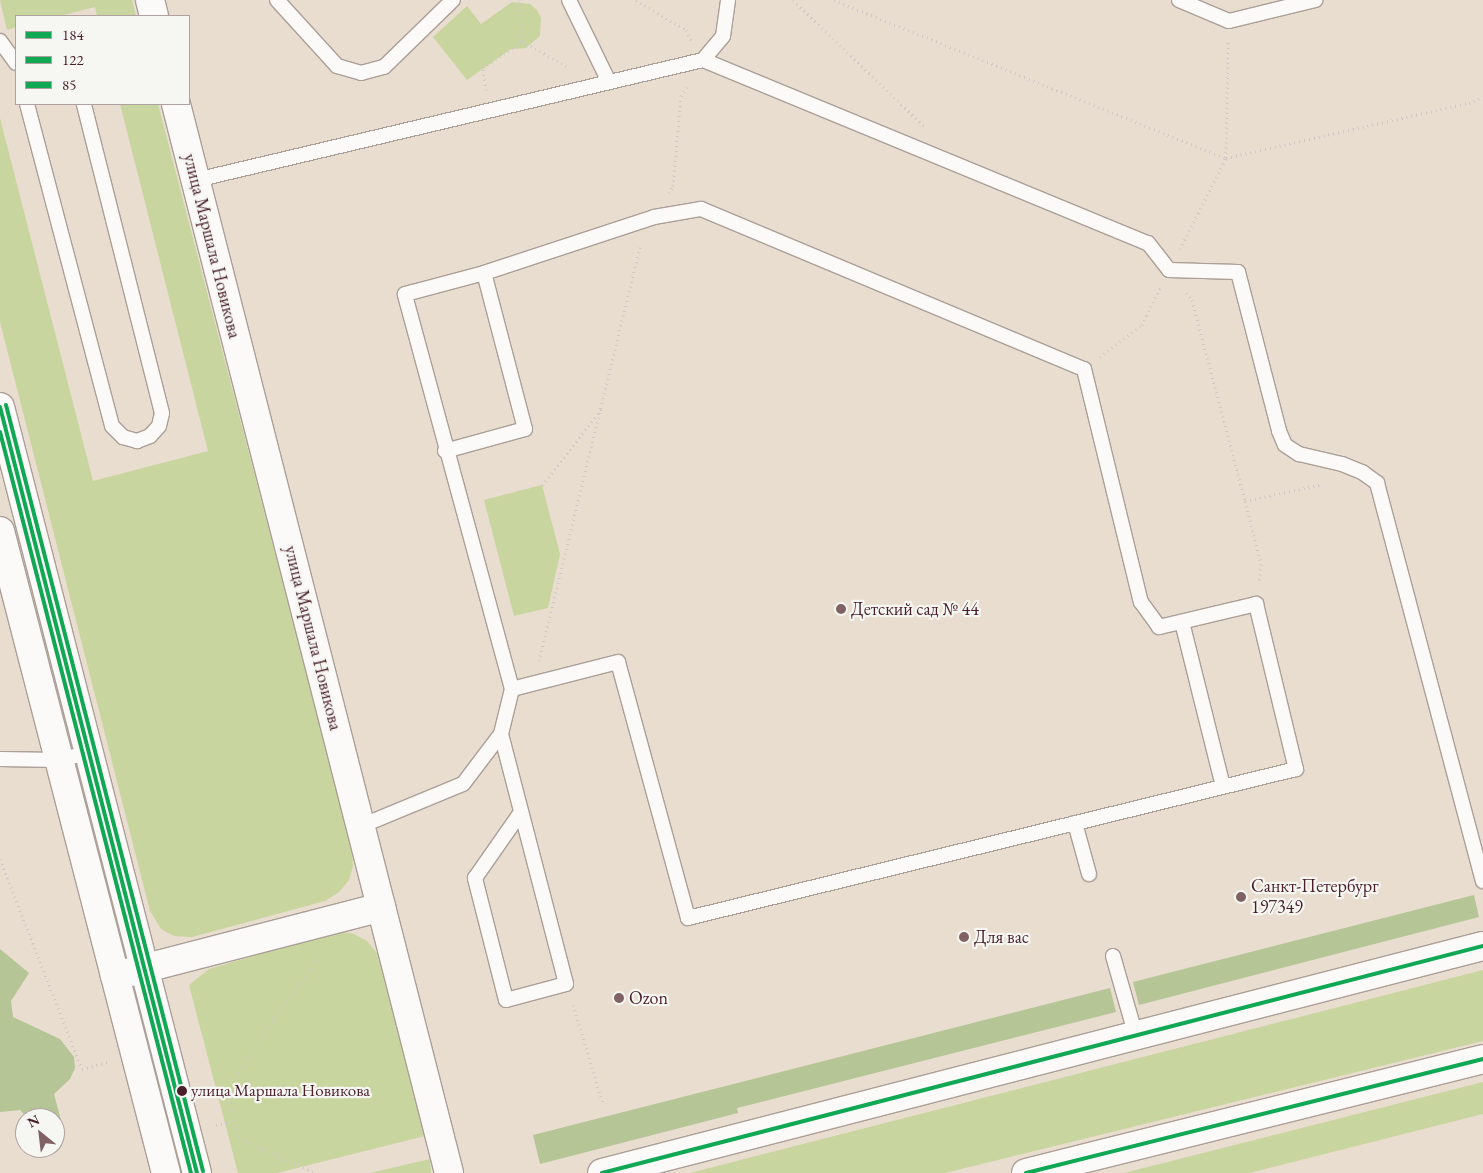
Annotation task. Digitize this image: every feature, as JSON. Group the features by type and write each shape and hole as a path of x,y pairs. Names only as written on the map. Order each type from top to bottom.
{"street":[{"path":"150,0 154,15"},
{"name":"улица Маршала Новикова","path":"176,105 449,1173"},
{"path":"0,407 197,1173"},
{"path":"0,531 166,1173"},
{"path":"115,976 381,907"},
{"path":"602,1173 1483,946"},
{"path":"1026,1173 1075,1167 1483,1058"}],"lane":[{"path":"278,0 337,66 361,73 384,67 453,0"},
{"path":"569,0 604,83"},
{"path":"703,60 722,36 728,0"},
{"path":"1179,0 1229,21 1315,0"},
{"path":"0,41 15,61"},
{"path":"196,180 703,60 1148,243 1169,270 1238,272 1278,431 1285,445 1299,454 1342,464 1362,472 1377,483 1483,881"},
{"path":"27,105 112,426 123,437 137,441 150,436 159,426 162,412 84,105"},
{"path":"360,826 463,784 501,734 512,689 445,451 405,294 484,273 654,218 701,209 1084,369 1141,602 1159,627 1256,604 1296,769 688,918 618,662 512,689"},
{"path":"445,451 525,429 484,273"},
{"path":"1182,622 1223,786"},
{"path":"501,734 566,984 506,1000 475,878 521,812"},
{"path":"0,759 59,760 88,753"},
{"path":"1075,823 1089,874"},
{"path":"1113,956 1136,1036"}],"path":[{"path":"519,0 522,41"},
{"path":"533,683 603,407 643,236 673,186 681,96 703,60 686,30 636,0"},
{"path":"793,0 928,130"},
{"path":"834,0 1226,158 1469,103 1483,97"},
{"path":"1084,369 1142,325 1226,158 1229,21"},
{"path":"522,41 604,83"},
{"path":"489,111 483,68 522,41"},
{"path":"1169,270 1192,300 1245,500 1261,564 1256,604"},
{"path":"542,485 603,407"},
{"path":"1245,500 1328,483 1342,464"},
{"path":"0,859 82,1069 109,1062"},
{"path":"313,1172 247,1142 233,1122 230,1108 238,1072 335,932 334,919"},
{"path":"566,984 602,1104"},
{"path":"216,1125 233,1122"}],"green space":[{"path":"0,0 132,0 136,15 97,15 95,7 64,15 15,15 15,27 7,30"},
{"path":"512,2 530,4 537,10 541,18 540,36 526,48 511,49 467,80 433,37 467,6 481,24"},
{"path":"120,105 158,105 352,849 353,866 349,880 339,892 325,901 192,937 174,936 161,929 150,911 0,322 0,118 93,481 208,451"},
{"path":"542,485 560,554 548,608 514,616 484,500"},
{"path":"1474,895 1479,917 1139,1005 1133,982"},
{"path":"335,932 352,933 367,941 377,953 425,1136 277,1173 238,1173 189,985 209,969"},
{"path":"0,949 29,973 11,1001 13,1017 60,1039 74,1057 75,1068 70,1079 54,1094 58,1108 15,1108 15,1110 0,1112"},
{"path":"1483,970 1483,1041 945,1173 690,1173"},
{"path":"1110,988 1116,1012 737,1108 738,1113 540,1164 533,1135"},
{"path":"1483,1082 1483,1114 1249,1173 1124,1173"},
{"path":"430,1159 431,1173 370,1173"}],"transit line":[{"name":"85","path":"6,405 203,1171"},
{"name":"184","path":"0,407 197,1173"},
{"name":"122","path":"0,432 191,1173"},
{"name":"184","path":"602,1173 1483,946"},
{"name":"184","path":"1026,1173 1483,1059"}],"place":[{"name":"Детский сад № 44","path":"841,609"},
{"name":"Санкт-Петербург 197349","path":"1241,897"},
{"name":"Для вас","path":"964,937"},
{"name":"Ozon","path":"619,998"},
{"name":"улица Маршала Новикова","path":"182,1091"}]}
